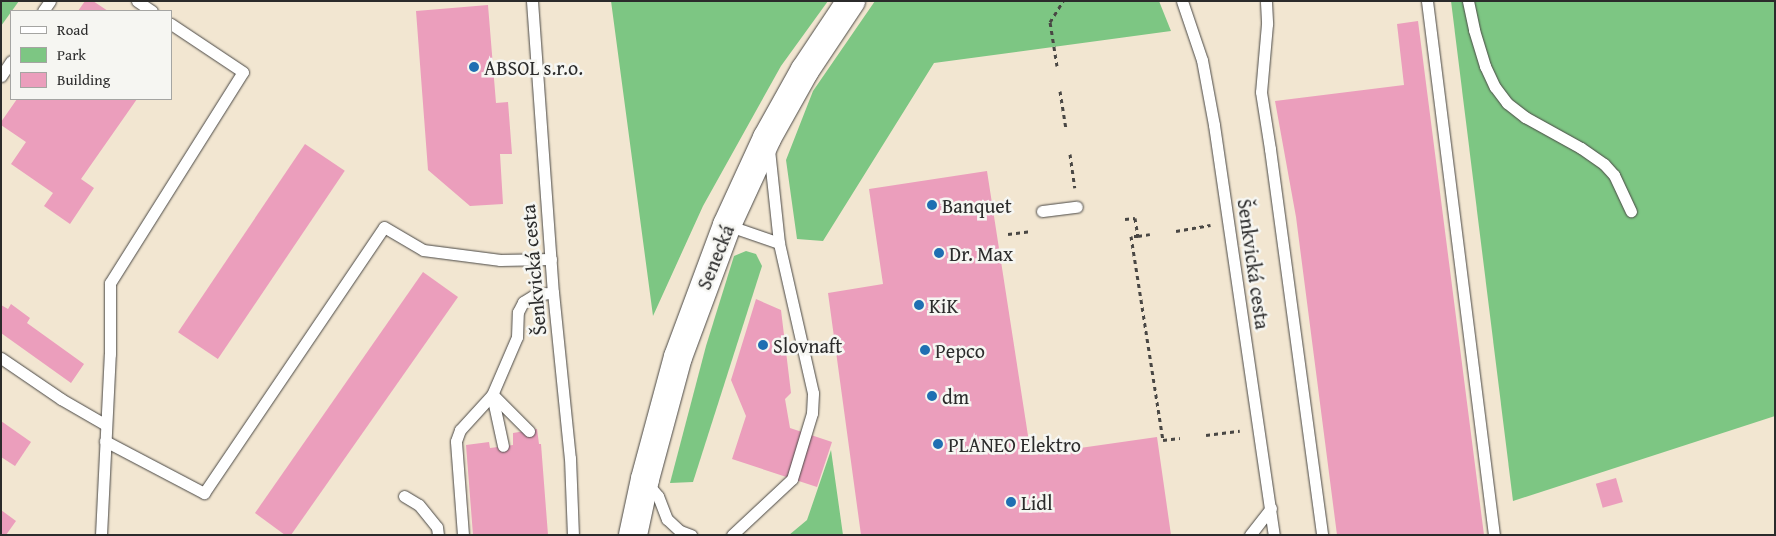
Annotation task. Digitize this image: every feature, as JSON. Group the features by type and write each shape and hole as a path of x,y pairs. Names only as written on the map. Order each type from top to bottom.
{"main road":[{"name":"Senecká","path":"633,535 645,479 686,333 727,225 768,138 805,70 850,1"}],"lane":[{"path":"137,1 150,10"},
{"name":"Šenkvická cesta","path":"532,1 553,292 570,458 573,535"},
{"name":"Šenkvická cesta","path":"1182,1 1204,70 1224,189 1274,535"},
{"path":"1427,1 1494,535"},
{"path":"1468,1 1474,30 1485,66 1495,87 1507,103 1525,117 1581,148 1604,164 1614,175 1631,211"},
{"path":"1268,2 1261,92 1322,535"},
{"path":"101,535 110,354 110,283 243,72 172,25"},
{"path":"1,76 10,62"},
{"path":"732,535 792,478 812,413 813,393 779,242 768,138"},
{"path":"1042,211 1076,201"},
{"path":"727,225 779,242"},
{"path":"105,442 204,493 384,227 424,250 500,260 551,260"},
{"path":"463,535 456,442 460,430 492,395 517,337 518,312 522,302 533,296 553,292"},
{"path":"1,358 61,399 106,425"},
{"path":"492,395 529,431"},
{"path":"492,395 503,446"},
{"path":"645,479 658,496 667,519 680,531 692,535"},
{"path":"404,496 419,505 437,527 438,535"},
{"path":"1250,535 1270,508"}],"path":[{"path":"1057,66 1050,22 1064,1"},
{"path":"1060,91 1066,130"},
{"path":"1070,154 1076,201"},
{"path":"1125,219 1135,218 1138,236"},
{"path":"1176,230 1218,224"},
{"path":"1008,234 1032,231"},
{"path":"1150,234 1131,236 1163,440 1180,438"},
{"path":"1206,435 1248,430"}],"green space":[{"path":"1,1 19,1 13,10 10,10 10,14 1,26"},
{"path":"611,1 828,1 781,66 703,206 653,316"},
{"path":"875,1 1159,1 1171,31 934,63 823,241 797,239 786,160 813,91"},
{"path":"1451,1 1775,1 1775,416 1513,501"},
{"path":"746,251 756,254 762,266 693,482 670,483 706,346 734,256"},
{"path":"831,450 843,535 789,535 807,520"}],"building":[{"path":"85,1 93,1 106,10 79,10"},
{"path":"488,5 496,103 508,102 512,154 500,154 503,204 470,206 428,170 416,11"},
{"path":"1418,21 1484,535 1337,535 1296,217 1275,101 1404,85 1397,24"},
{"path":"16,100 136,100 81,179 94,188 70,224 44,206 53,193 11,164 26,142 1,125 1,122"},
{"path":"305,144 345,171 218,359 178,332"},
{"path":"987,171 1031,455 1157,437 1171,535 861,535 828,293 883,284 869,189"},
{"path":"423,272 458,297 291,535 285,535 255,513"},
{"path":"756,299 781,310 791,393 785,399 790,428 832,442 817,487 732,459 746,416 731,380"},
{"path":"11,304 30,318 27,323 84,364 71,383 1,333 1,305 8,309"},
{"path":"1,421 31,442 15,466 1,457"},
{"path":"537,429 539,444 541,444 548,535 473,535 466,445 489,442 490,448 513,445 513,433"},
{"path":"1616,478 1623,502 1603,508 1596,484"},
{"path":"1,510 16,521 6,535 1,535"}],"place":[{"name":"ABSOL s.r.o.","path":"474,67"},
{"name":"Banquet","path":"932,205"},
{"name":"Dr. Max","path":"939,253"},
{"name":"KiK","path":"919,305"},
{"name":"Slovnaft","path":"763,345"},
{"name":"Pepco","path":"925,350"},
{"name":"dm","path":"932,396"},
{"name":"PLANEO Elektro","path":"938,444"},
{"name":"Lidl","path":"1011,502"}]}
